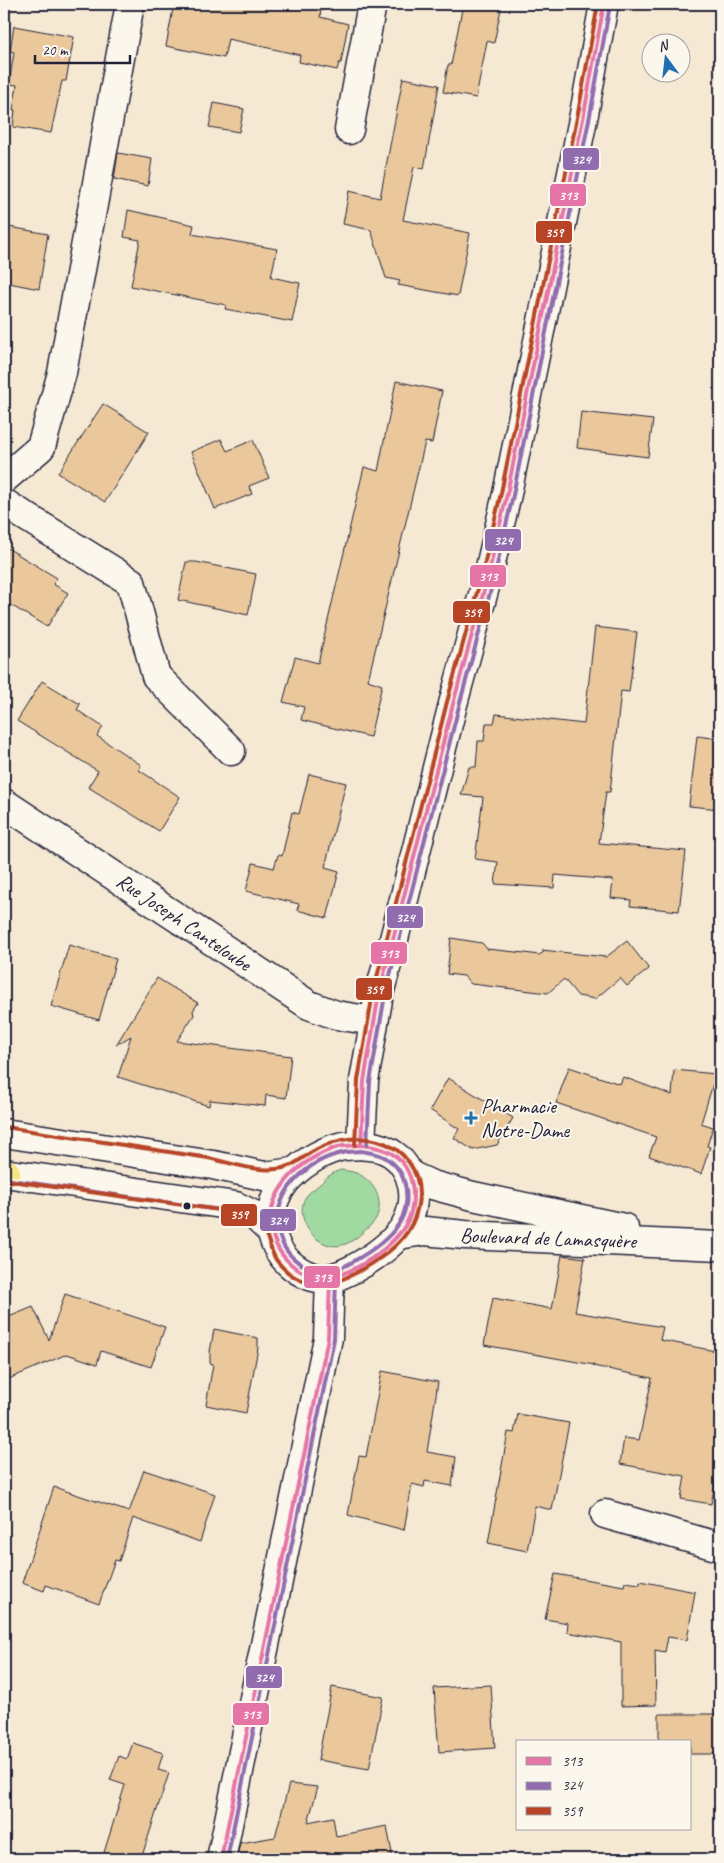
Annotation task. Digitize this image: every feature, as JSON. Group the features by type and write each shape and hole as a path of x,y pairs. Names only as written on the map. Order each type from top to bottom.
{"street":[{"path":"4,478 41,447 62,373 130,4"},
{"path":"349,130 372,4"},
{"path":"362,1145 364,1081 379,994 453,704 488,576 507,494 582,124 604,4"},
{"path":"4,504 130,582 156,676 231,751"},
{"name":"Rue Joseph Canteloube","path":"4,803 309,1005 336,1016 374,1021"},
{"path":"4,1132 213,1165 264,1176 294,1172"},
{"path":"362,1145 377,1147 392,1154 402,1163 410,1176 414,1191 413,1204 408,1221 398,1235 379,1252 353,1269 330,1278 314,1278 295,1269 282,1257 274,1242 271,1231 271,1215 276,1197 294,1172 315,1158 339,1147 362,1145"},
{"path":"4,1174 236,1206 254,1215 271,1231"},
{"name":"Boulevard de Lamasquère","path":"410,1176 432,1185 472,1196 710,1245"},
{"name":"Boulevard de Lamasquère","path":"398,1235 425,1231 465,1235 710,1245"},
{"path":"221,1859 328,1338 330,1278"},
{"path":"605,1514 720,1547"}],"green space":[{"path":"341,1170 356,1173 368,1181 376,1192 379,1206 375,1220 369,1227 346,1244 335,1246 323,1243 309,1231 302,1209 308,1194 329,1176"}],"building":[{"path":"174,4 322,4 320,17 348,24 341,63 339,63 337,70 299,62 300,55 228,39 224,58 166,46"},
{"path":"463,4 502,4 494,43 487,41 476,98 443,92 448,65 451,65"},
{"path":"14,26 74,37 66,81 62,81 51,133 13,127 15,110 13,110 17,85 9,84 14,52 10,51"},
{"path":"403,78 439,85 424,169 414,167 403,220 470,233 458,296 398,285 400,281 386,278 371,230 343,224 349,191 380,198"},
{"path":"214,103 244,109 239,132 209,127"},
{"path":"118,153 152,159 148,186 114,179"},
{"path":"128,210 194,225 192,234 277,249 271,277 300,283 292,322 225,309 226,305 131,286 140,240 124,237"},
{"path":"4,226 48,234 39,289 4,282"},
{"path":"396,381 442,391 432,443 425,442 368,680 382,685 370,737 301,720 304,707 283,702 295,657 318,663 364,467 378,471"},
{"path":"103,404 149,432 105,502 58,473"},
{"path":"581,412 653,420 648,457 577,448"},
{"path":"221,439 227,451 253,440 269,478 249,486 252,494 215,509 191,452"},
{"path":"4,546 57,578 53,584 68,593 47,627 4,601"},
{"path":"186,562 196,562 256,574 248,615 178,600"},
{"path":"595,627 637,632 629,692 621,691 610,792 606,792 599,843 686,851 679,911 630,906 631,900 611,898 613,880 555,875 554,888 495,884 498,862 475,859 483,797 461,795 469,767 476,767 478,741 484,741 486,723 494,723 496,714 584,724"},
{"path":"42,681 80,704 77,710 103,727 97,736 141,765 139,770 180,797 159,831 88,787 98,771 17,721"},
{"path":"697,736 720,739 720,809 689,806"},
{"path":"309,774 346,783 325,867 339,871 327,918 297,910 299,904 246,891 253,863 274,868 278,855 282,856 292,812 299,814"},
{"path":"451,938 482,943 487,949 539,955 544,952 542,950 606,957 627,941 649,969 627,986 620,978 595,999 578,996 564,979 548,993 471,984 464,976 447,974"},
{"path":"69,945 116,959 99,1020 51,1006"},
{"path":"157,978 198,1003 193,1011 194,1015 177,1041 291,1056 286,1098 266,1095 265,1106 210,1100 209,1106 118,1077 131,1036 116,1045"},
{"path":"569,1067 620,1084 623,1077 672,1095 674,1070 716,1074 701,1123 713,1127 707,1146 710,1147 701,1174 649,1156 656,1137 556,1103"},
{"path":"448,1078 513,1118 497,1145 473,1150 454,1138 459,1129 430,1110"},
{"path":"562,1255 585,1258 575,1312 663,1327 660,1340 720,1352 720,1476 717,1475 711,1504 681,1499 685,1476 620,1464 624,1438 639,1440 652,1378 594,1365 484,1345 493,1298 552,1309"},
{"path":"65,1294 165,1327 151,1367 101,1351 97,1364 67,1354 4,1381 4,1319 33,1307 49,1340"},
{"path":"214,1329 258,1338 258,1348 246,1413 206,1405 213,1364 210,1363 210,1352"},
{"path":"382,1371 438,1382 427,1452 456,1457 452,1486 425,1481 424,1487 412,1484 404,1530 348,1515 359,1456 366,1457"},
{"path":"518,1414 569,1423 552,1510 535,1506 527,1551 488,1543 508,1432 514,1433"},
{"path":"144,1470 215,1494 200,1542 133,1518 119,1561 115,1560 99,1604 46,1585 44,1591 22,1583 54,1487 129,1512"},
{"path":"555,1574 624,1586 625,1582 640,1584 640,1581 695,1592 687,1640 668,1637 665,1652 655,1650 656,1705 621,1706 621,1642 567,1632 568,1623 545,1619"},
{"path":"491,1685 495,1748 439,1752 434,1688"},
{"path":"332,1687 383,1697 369,1769 318,1760"},
{"path":"659,1714 720,1714 720,1754 692,1754 692,1740 659,1740"},
{"path":"133,1743 163,1753 158,1770 169,1773 141,1859 102,1859 125,1785 110,1780 119,1756 127,1759"},
{"path":"289,1784 318,1787 308,1822 333,1817 336,1836 387,1826 393,1859 237,1859 240,1843 275,1837"}],"transit line":[{"name":"359","path":"355,1145 358,1080 373,993 447,702 482,574 501,493 578,113 598,4"},
{"name":"313","path":"361,1145 364,1081 379,994 453,704 488,576 507,494 584,114 604,4"},
{"name":"324","path":"367,1145 370,1082 385,995 494,578 513,495 590,115 610,5"},
{"name":"359","path":"4,1180 234,1212 261,1229 267,1237 275,1258 289,1273 301,1280 314,1284 341,1280 367,1267 388,1252 412,1225 419,1197 417,1178 409,1162 396,1149 370,1139 361,1138 334,1142 317,1149 290,1166 267,1170 249,1168 202,1157 5,1127"},
{"name":"313","path":"361,1145 387,1151 397,1157 404,1165 409,1175 413,1197 412,1209 408,1219 403,1229 385,1248 359,1266 331,1277 318,1277 306,1274 295,1268 279,1250 274,1239 271,1223 272,1208 286,1181 310,1160 338,1147 361,1145"},
{"name":"324","path":"361,1151 383,1156 400,1171 406,1189 405,1208 402,1217 398,1225 384,1241 354,1261 339,1269 326,1272 309,1269 294,1259 282,1242 278,1227 278,1214 282,1201 296,1179 318,1162 344,1152 361,1151"},
{"name":"324","path":"4,1179 234,1212 250,1220 267,1236"},
{"name":"313","path":"221,1859 328,1338 330,1278"},
{"name":"324","path":"227,1859 334,1339 336,1278"}],"place":[{"name":"Pharmacie Notre-Dame","path":"471,1118"}]}
